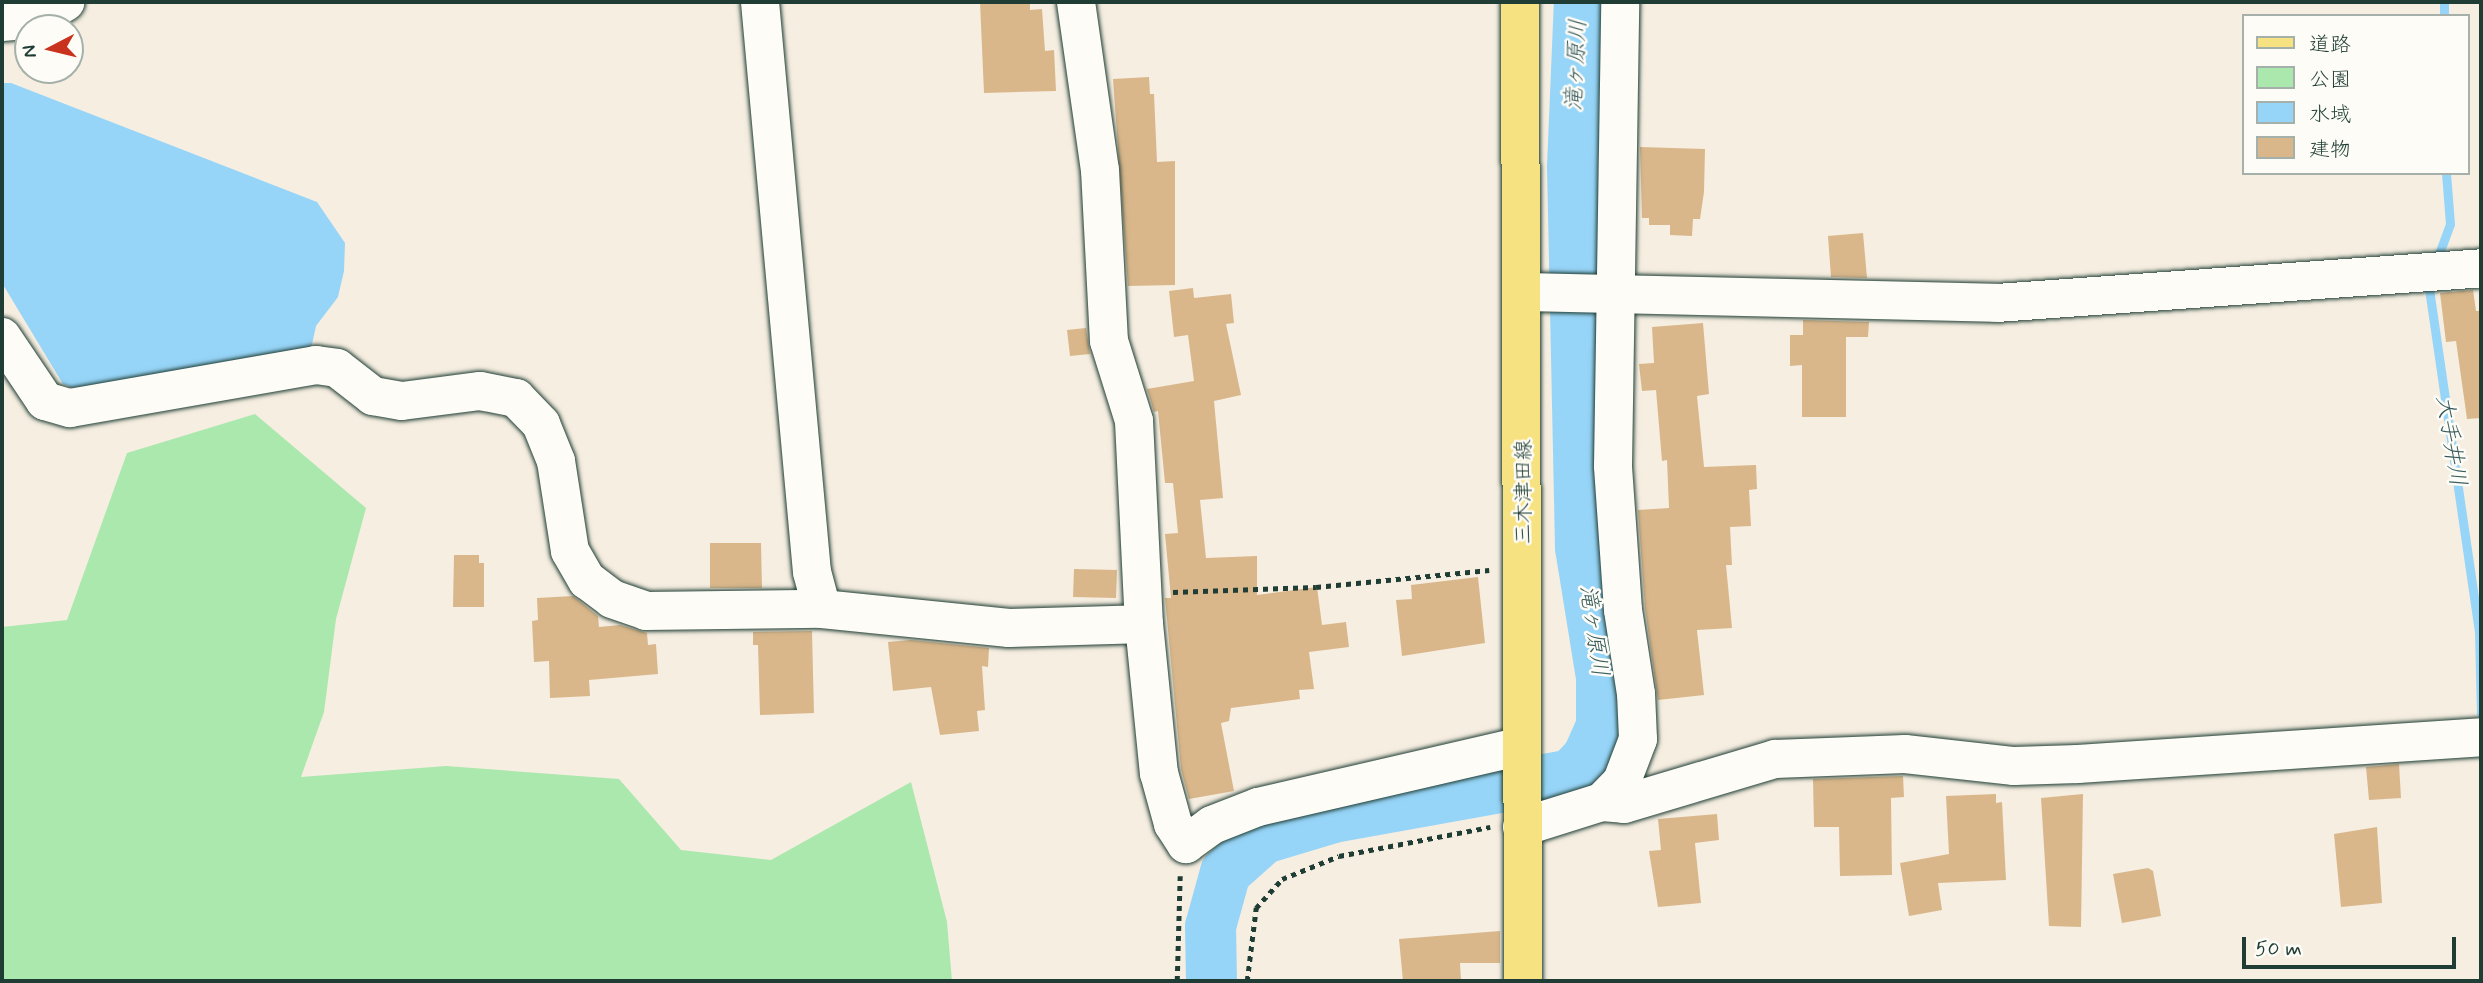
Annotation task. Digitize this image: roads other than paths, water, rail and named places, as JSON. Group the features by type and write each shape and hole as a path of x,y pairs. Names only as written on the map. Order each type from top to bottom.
{"main road":[{"name":"三木津田線","path":"1520,2 1531,293 1524,566 1523,981"}],"street":[{"path":"2,22 36,19 65,2"},
{"path":"760,2 812,572 822,609"},
{"path":"1076,2 1101,170 1109,341 1134,421 1143,608 1159,773 1173,824 1186,844 1212,825 1258,807 1522,750"},
{"path":"1602,802 1622,781 1638,739 1636,694 1623,610 1613,466 1610,295 1620,2"},
{"path":"1531,293 1997,303 2481,268"},
{"path":"2,337 45,401 70,408 316,365 337,368 373,396 402,401 480,391 516,398 541,424 556,461 570,551 587,580 612,598 646,611 822,609 1009,628 1143,608"},
{"path":"1522,816 1602,802 1624,804 1726,770 1774,759 1905,754 2014,766 2052,765 2481,737"}],"water":[{"path":"2,83 11,83 317,202 345,243 344,271 338,297 316,326 311,349 85,392 63,384 2,283"}],"waterway":[{"name":"滝ヶ原川","path":"1211,981 1210,926 1225,872 1263,838 1333,817 1571,774 1587,757 1601,725 1601,677 1580,547 1572,166 1579,2"},
{"name":"大手井川","path":"2444,2 2444,14"},
{"name":"大手井川","path":"2436,262 2450,224 2446,175"},
{"name":"大手井川","path":"2428,282 2479,632 2481,713"}]}
